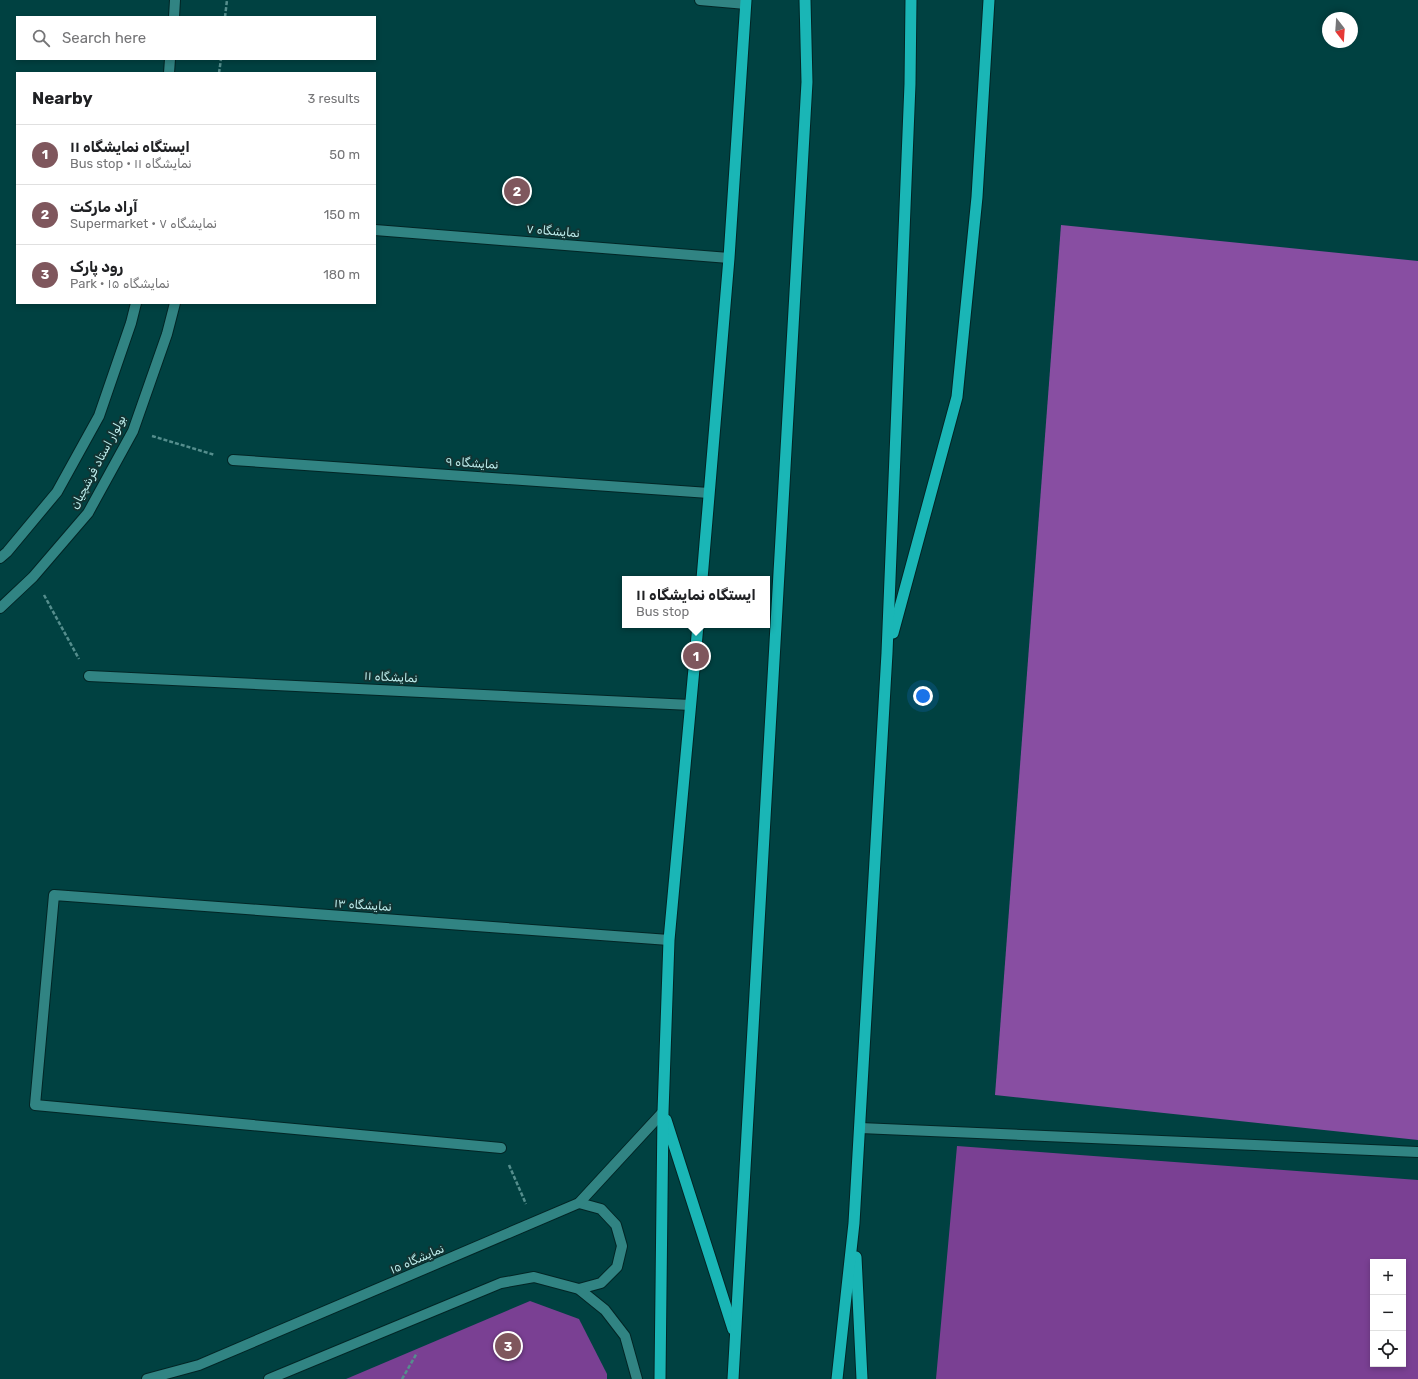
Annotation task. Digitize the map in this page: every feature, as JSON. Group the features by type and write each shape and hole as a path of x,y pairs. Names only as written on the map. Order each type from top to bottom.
{"highway":[{"path":"733,1379 806,82 805,0"},
{"path":"836,1379 854,1223 887,653 910,84 911,0"},
{"path":"887,653 957,397 977,197 989,0"},
{"path":"702,576 728,258 746,2"},
{"path":"660,1379 663,1112 669,940 692,705 698,628"},
{"path":"663,1112 735,1335"},
{"path":"854,1223 862,1379"}],"street":[{"path":"174,16 175,0"},
{"path":"700,0 746,2"},
{"path":"169,72 170,60"},
{"name":"نمایشگاه ۷","path":"376,230 728,258"},
{"name":"بولوار استاد فرشچیان","path":"0,558 7,552 57,492 99,416 131,323 136,304"},
{"name":"بولوار استاد فرشچیان","path":"0,608 34,577 88,513 133,431 167,334 175,304"},
{"name":"نمایشگاه ۹","path":"233,460 709,493"},
{"name":"نمایشگاه ۱۱","path":"89,676 692,705"},
{"name":"نمایشگاه ۱۳","path":"501,1148 35,1105 54,895 669,940"},
{"name":"نمایشگاه ۱۵","path":"147,1379 199,1365 580,1203 663,1112"},
{"path":"860,1128 1418,1152"},
{"path":"579,1289 601,1283 617,1268 622,1246 616,1225 606,1214 601,1209 580,1203"},
{"path":"269,1379 501,1283 534,1277 579,1289 605,1310 625,1336 637,1379"}],"path":[{"path":"225,16 227,0"},
{"path":"219,72 221,60"},
{"path":"133,431 233,460"},
{"path":"34,577 89,676"},
{"path":"501,1148 535,1223"},
{"path":"402,1379 417,1353"}],"shaded area":[{"path":"1061,225 1418,261 1418,1140 995,1095"},
{"path":"957,1146 1418,1180 1418,1379 936,1379"},
{"path":"530,1301 579,1319 607,1374 607,1379 346,1379"}],"place":[{"name":"آراد مارکت","path":"517,191"},
{"name":"ایستگاه نمایشگاه ۱۱","path":"696,656"},
{"name":"رود پارک","path":"508,1346"}]}
